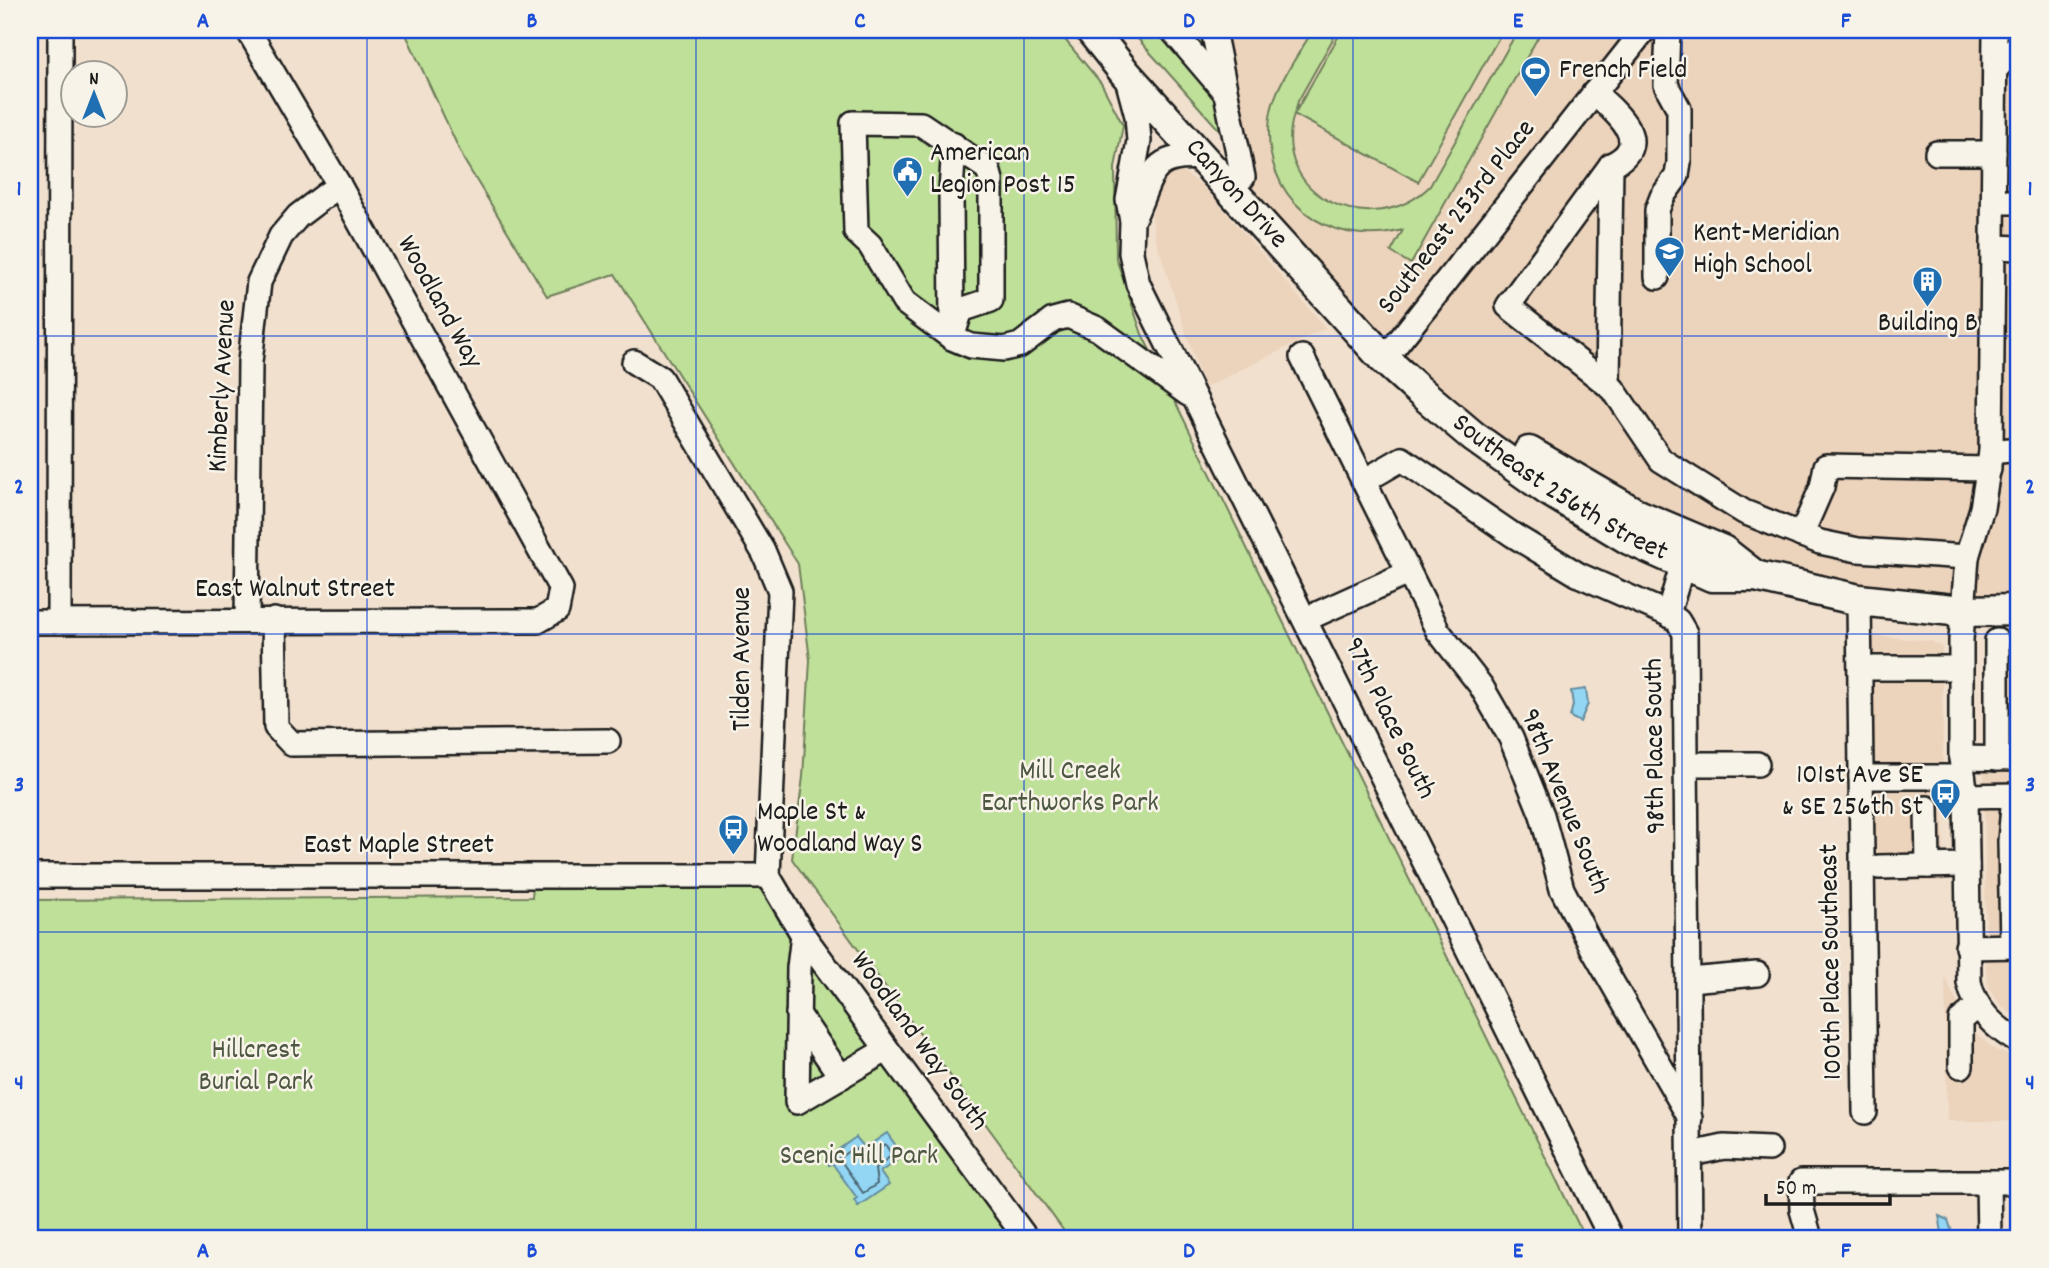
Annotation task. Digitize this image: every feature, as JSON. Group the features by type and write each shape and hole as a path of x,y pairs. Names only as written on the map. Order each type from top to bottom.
{"main road":[{"name":"Canyon Drive","path":"1091,30 1126,74 1203,158 1390,351"},
{"name":"Canyon Drive","path":"1111,30 1243,177 1390,351"},
{"name":"Southeast 256th Street","path":"1390,351 1474,437 1548,490 1629,539 1712,576 1755,576 1859,600 1962,611 2019,610"},
{"name":"Southeast 256th Street","path":"1390,351 1429,377 1483,421 1555,470 1638,515 1723,551 1755,576"}],"street":[{"path":"59,622 60,30"},
{"name":"Woodland Way","path":"248,30 339,185 561,589 557,610"},
{"path":"1172,30 1227,95"},
{"path":"1213,30 1243,177"},
{"name":"Southeast 253rd Place","path":"1390,351 1644,30"},
{"path":"1657,278 1657,210 1662,197 1677,176 1679,162 1679,109 1666,85 1668,30"},
{"path":"1995,30 1990,460 1967,557 1960,668 1969,982 1978,1006 1994,1025 2019,1042"},
{"path":"1994,70 2019,44"},
{"name":"97th Place South","path":"1126,74 1137,116 1139,141 1129,190 1131,253 1138,284 1191,396 1306,619 1611,1238"},
{"path":"1594,93 1622,117 1630,136 1630,148 1625,159 1611,165 1508,306 1608,385 1661,460 1744,512 1801,535 1858,550 1967,557"},
{"path":"952,338 961,310 991,300 991,180 988,169 921,124 853,123 856,232 870,245 904,302 952,338 971,346 1004,349 1020,345 1053,320 1068,316 1098,328 1191,396"},
{"path":"952,338 951,191 954,145"},
{"path":"1937,153 1994,153"},
{"name":"97th Place South","path":"1132,221 1146,186 1160,164 1181,156 1203,158"},
{"path":"1608,385 1611,165"},
{"name":"Kimberly Avenue","path":"247,620 250,362 259,282 281,236 298,216 339,185"},
{"path":"1994,202 2019,202"},
{"path":"1994,247 2019,248"},
{"name":"98th Avenue South","path":"1302,357 1438,631 1481,686 1511,738 1542,815 1563,889 1594,951 1691,1121"},
{"name":"Tilden Avenue","path":"634,362 660,378 764,553 780,591 768,876"},
{"path":"1801,535 1822,487 1826,466 1990,460 2019,449"},
{"path":"1364,481 1402,459 1513,536 1579,575 1668,614 1683,563"},
{"path":"1306,619 1408,573"},
{"name":"100th Place Southeast","path":"1859,600 1865,1112"},
{"name":"East Walnut Street","path":"30,622 538,621 557,610"},
{"name":"98th Place South","path":"1668,614 1678,621 1685,633 1690,1238"},
{"path":"274,620 276,727 292,744 608,741"},
{"path":"1963,777 2008,759 1997,641"},
{"path":"1874,668 1960,668"},
{"path":"1687,764 1757,764"},
{"path":"1861,777 1963,777 2017,794 2016,836 2010,841 2016,946 1967,947"},
{"path":"1927,808 1928,866"},
{"path":"1879,867 1967,865"},
{"name":"East Maple Street","path":"30,877 768,876"},
{"name":"Woodland Way South","path":"768,876 803,935 1026,1238"},
{"path":"803,935 798,1014 797,1102 886,1050"},
{"path":"1689,980 1757,974"},
{"path":"1961,1066 1961,1020 1978,1006"},
{"path":"798,1014 841,1077"},
{"path":"1690,1154 1724,1147 1769,1149"},
{"path":"1810,1238 1802,1210 1801,1182 2019,1182"},
{"path":"1988,1182 1989,1238"}],"shaded area":[{"name":"Kent-Meridian High School","path":"1215,30 2019,30 2019,611 1859,600 1556,485 1390,353 1250,203"},
{"path":"1173,173 1185,173 1203,186 1326,328 1204,388 1155,237 1152,216 1157,192 1162,180"},
{"path":"1866,635 1931,641 1942,647 1944,881 1869,881"},
{"path":"2019,637 2019,1020 2001,1006 1989,988 1986,970 1983,657 1986,643 1993,638"},
{"path":"1945,977 1968,1026 1994,1049 2019,1060 2019,1121 1947,1121"}],"green space":[{"name":"Mill Creek Earthworks Park","path":"404,30 1057,30 1101,83 1123,125 1115,168 1116,258 1142,334 1585,1238 1069,1238 792,859 803,777 810,660 798,564 615,274 547,296 464,160"},
{"path":"1130,30 1215,30 1239,152"},
{"path":"1313,30 1338,30 1298,101 1295,113 1342,30 1503,30 1418,182 1294,114 1290,143 1297,168 1311,188 1331,202 1355,210 1381,210 1406,203 1430,186 1518,30 1542,30 1411,264 1391,252 1403,230 1375,234 1348,232 1324,224 1304,211 1287,194 1276,172 1270,146 1272,105 1287,72"},
{"path":"534,876 768,876 1015,1238 30,1238 30,900 532,897"}],"water":[{"path":"1586,689 1588,704 1580,722 1570,717 1573,705 1571,691"},
{"path":"887,1133 903,1156 880,1172 889,1185 858,1206 854,1200 857,1198 832,1163 829,1165 825,1159 856,1137 865,1148"},
{"path":"1939,1216 1948,1220 1954,1238 1943,1238"}],"place":[{"name":"French Field","path":"1536,99"},
{"name":"American Legion Post 15","path":"907,198"},
{"name":"Kent-Meridian High School","path":"1670,278"},
{"name":"Building B","path":"1928,308"},
{"name":"101st Ave SE & SE 256th St","path":"1946,820"},
{"name":"Maple St & Woodland Way S","path":"734,857"}],"park label":[{"name":"Hillcrest Burial Park","path":"256,1068"},
{"name":"Scenic Hill Park","path":"859,1158"}]}
